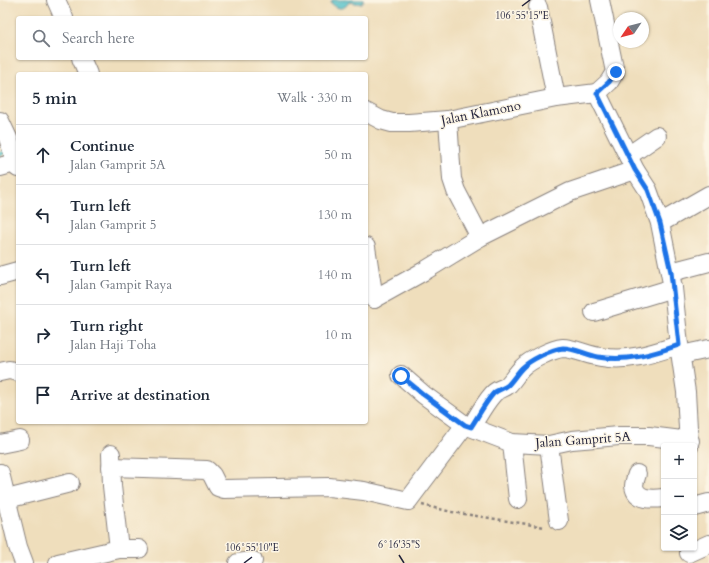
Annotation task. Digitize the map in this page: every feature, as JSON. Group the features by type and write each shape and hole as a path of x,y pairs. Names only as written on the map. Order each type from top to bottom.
{"street":[{"path":"56,0 63,16"},
{"path":"600,0 616,72 609,82 597,93 632,163 648,190 660,223 672,280 687,399 690,443"},
{"path":"538,7 556,98"},
{"path":"82,60 87,72"},
{"name":"Jalan Klamono","path":"368,113 381,120 392,123 448,120 556,98 597,93"},
{"path":"448,120 452,179 456,191 480,237"},
{"path":"0,121 10,154"},
{"path":"368,273 370,299 426,270 480,237 632,163 657,136"},
{"path":"660,223 709,195"},
{"path":"594,312 672,280 709,262"},
{"path":"0,276 16,272"},
{"path":"119,549 111,460 207,470 212,475 218,487 224,489 329,487 364,491 408,501 493,393 508,385 522,368 534,359 548,352 561,348 567,348 604,358 625,358 680,350 709,349"},
{"name":"Jalan Gamprit 5A","path":"401,376 424,395 468,426 512,443 549,445 572,440 618,436 649,436 685,443"},
{"path":"0,444 20,440"},
{"path":"512,443 518,499"},
{"path":"549,445 558,521"},
{"path":"0,473 18,547 24,563"},
{"path":"637,474 634,487 638,494 643,498 661,498"},
{"path":"7,499 70,483"},
{"path":"697,506 709,503"},
{"path":"689,554 709,544"},
{"path":"58,563 119,549 139,549"}],"path":[{"path":"408,501 452,512 551,528 556,526 558,521"}],"water":[{"path":"332,0 364,0 361,4 349,2 345,7 340,8 331,3"}],"waterway":[{"path":"0,154 8,151"}],"route":[{"path":"401,376 465,425 471,427 493,393 508,385 522,368 534,359 548,352 561,348 567,348 604,358 625,358 650,355 679,345 671,272 660,223 648,190 635,170 597,93 609,82 616,72"}]}
